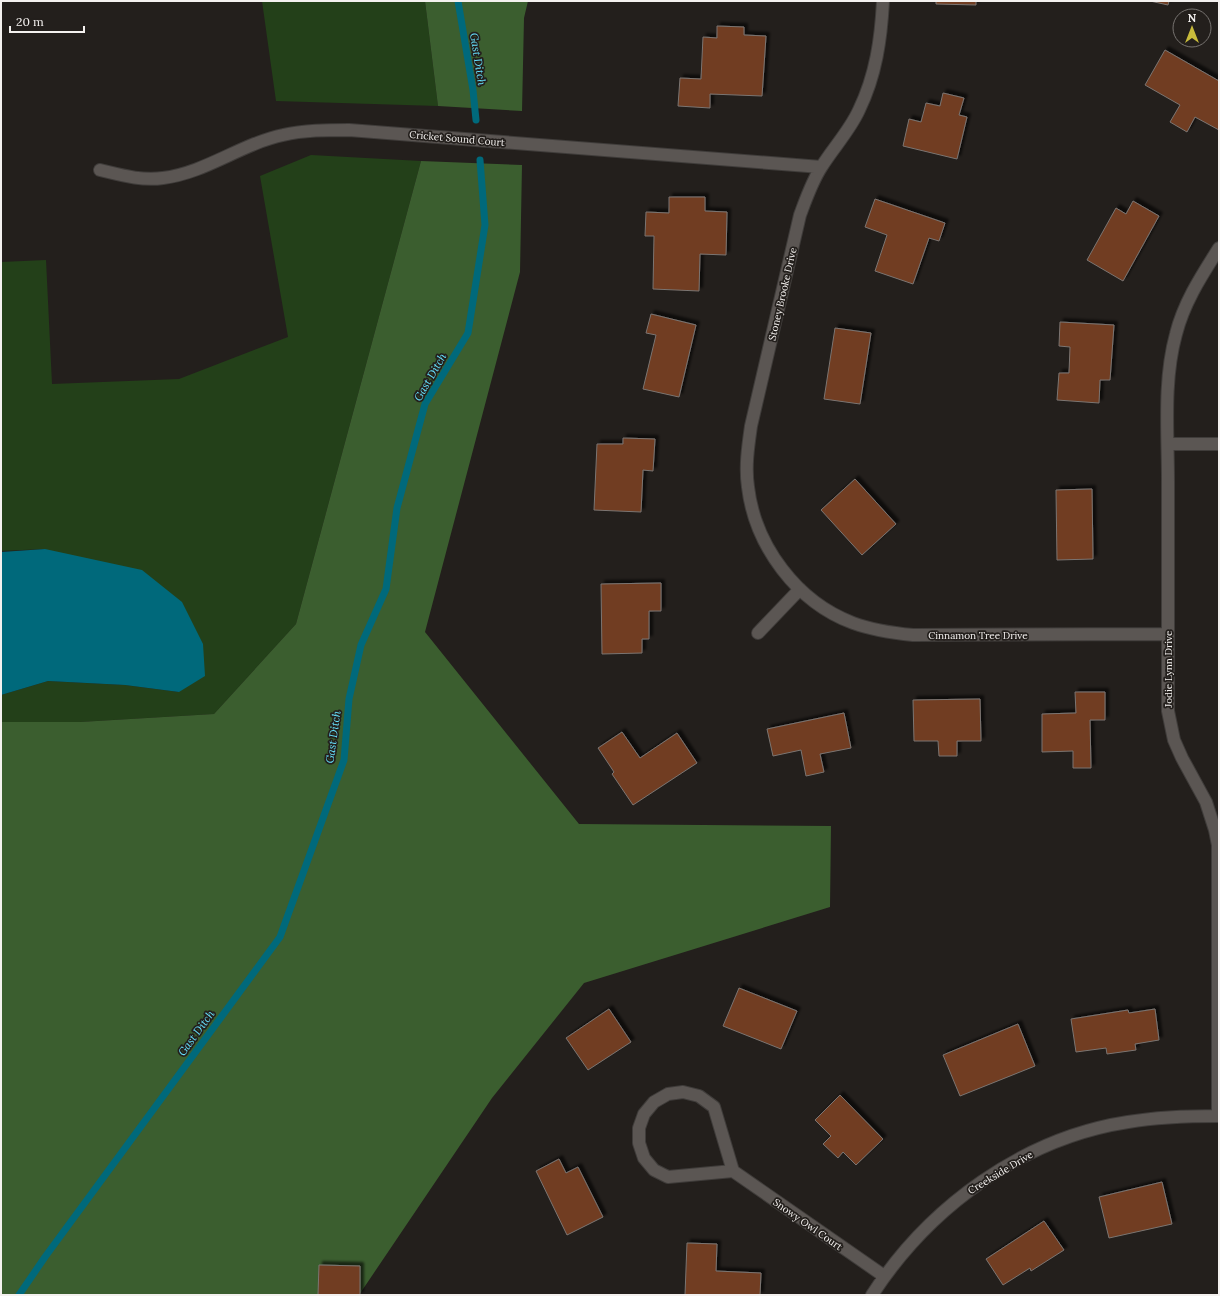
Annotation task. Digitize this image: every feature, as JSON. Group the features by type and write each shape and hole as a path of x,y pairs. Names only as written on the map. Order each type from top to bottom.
{"street":[{"name":"Stoney Brooke Drive","path":"800,589 782,570 766,545 754,517 748,487 747,456 751,426 805,199 821,167 853,120 872,79 879,51 883,1"},
{"name":"Cricket Sound Court","path":"100,170 137,179 164,178 193,170 283,134 315,130 349,130 821,167"},
{"name":"Jodie Lynn Drive","path":"1218,1116 1218,845 1206,802 1174,740 1168,711 1168,386 1170,359 1176,333 1196,285 1219,248"},
{"path":"1168,444 1219,444"},
{"path":"758,633 800,589"},
{"name":"Cinnamon Tree Drive","path":"800,589 825,608 852,623 882,632 905,635 1168,634"},
{"path":"683,1092 705,1100 714,1107 733,1171 668,1176 654,1170 644,1158 639,1143 639,1128 644,1114 654,1102 668,1094 683,1092"},
{"name":"Creekside Drive","path":"872,1295 884,1276 904,1250 936,1217 972,1188 1018,1159 1082,1133 1127,1122 1173,1116 1218,1116"},
{"name":"Snowy Owl Court","path":"733,1171 884,1276"}],"green space":[{"path":"262,1 425,1 438,106 276,101"},
{"path":"425,1 528,1 524,18 522,111 438,106"},
{"path":"311,155 421,161 296,624 214,714 80,722 1,722 1,695 48,681 125,685 179,692 45,549 1,551 1,262 46,260 52,384 179,379 288,337 260,176"},
{"path":"421,161 522,165 520,272 425,632 579,824 831,826 830,907 584,983 492,1098 359,1295 1,1295 1,722 80,722 214,714 296,624"}],"water":[{"path":"45,549 142,570 182,602 203,644 205,676 179,692 125,685 48,681 1,695 1,552"}],"building":[{"path":"936,1 976,1 976,5 936,4"},
{"path":"1150,1 1169,1 1168,5"},
{"path":"717,26 744,27 744,35 766,36 762,96 710,94 710,108 678,106 680,78 701,79 703,37 717,38"},
{"path":"1165,50 1219,81 1219,130 1195,117 1187,132 1170,122 1180,105 1145,85"},
{"path":"943,93 964,98 959,115 967,117 957,159 903,146 909,119 921,122 926,103 940,106"},
{"path":"669,197 705,197 705,211 727,212 726,255 700,254 699,291 653,289 654,236 645,236 646,212 669,213"},
{"path":"875,199 945,223 939,241 929,238 913,284 875,271 887,235 865,227"},
{"path":"1133,201 1159,216 1123,281 1087,260 1116,208 1126,214"},
{"path":"651,314 696,325 679,397 643,389 656,335 646,333"},
{"path":"1060,322 1114,325 1110,380 1100,380 1099,403 1057,400 1059,373 1069,373 1070,347 1059,346"},
{"path":"835,328 871,333 860,404 824,399"},
{"path":"623,438 655,439 653,471 643,470 641,512 594,510 597,444 623,444"},
{"path":"855,479 896,524 862,555 821,510"},
{"path":"1092,489 1093,559 1057,560 1056,490"},
{"path":"661,583 661,611 649,611 649,639 642,639 642,653 602,654 601,584"},
{"path":"1075,692 1105,692 1105,720 1090,720 1091,768 1073,768 1073,751 1042,752 1042,714 1076,713"},
{"path":"980,699 981,741 957,741 957,756 939,756 938,741 914,741 913,700"},
{"path":"844,713 851,748 820,754 824,772 806,776 801,750 773,756 767,729"},
{"path":"622,732 640,758 677,733 697,763 633,805 612,774 614,772 598,748"},
{"path":"739,988 797,1011 781,1049 723,1026"},
{"path":"609,1009 631,1042 588,1070 566,1038"},
{"path":"1155,1009 1159,1040 1135,1044 1136,1050 1107,1054 1106,1048 1076,1052 1071,1019 1128,1010 1129,1013"},
{"path":"1018,1024 1035,1066 960,1096 943,1055"},
{"path":"840,1095 883,1139 856,1165 843,1152 838,1158 823,1144 831,1136 815,1120"},
{"path":"559,1159 566,1173 578,1167 603,1217 567,1235 536,1171"},
{"path":"1162,1182 1172,1224 1109,1238 1099,1197"},
{"path":"1044,1221 1064,1250 1031,1271 1030,1268 1003,1285 986,1259"},
{"path":"687,1243 717,1244 716,1271 761,1273 760,1295 685,1295"},
{"path":"319,1265 360,1266 360,1295 318,1295"}],"waterway":[{"name":"Gast Ditch","path":"458,1 473,90 476,120"},
{"name":"Gast Ditch","path":"19,1295 45,1257 280,937 344,760 349,699 361,645 386,589 397,508 425,404 468,333 485,225 480,160"}]}
